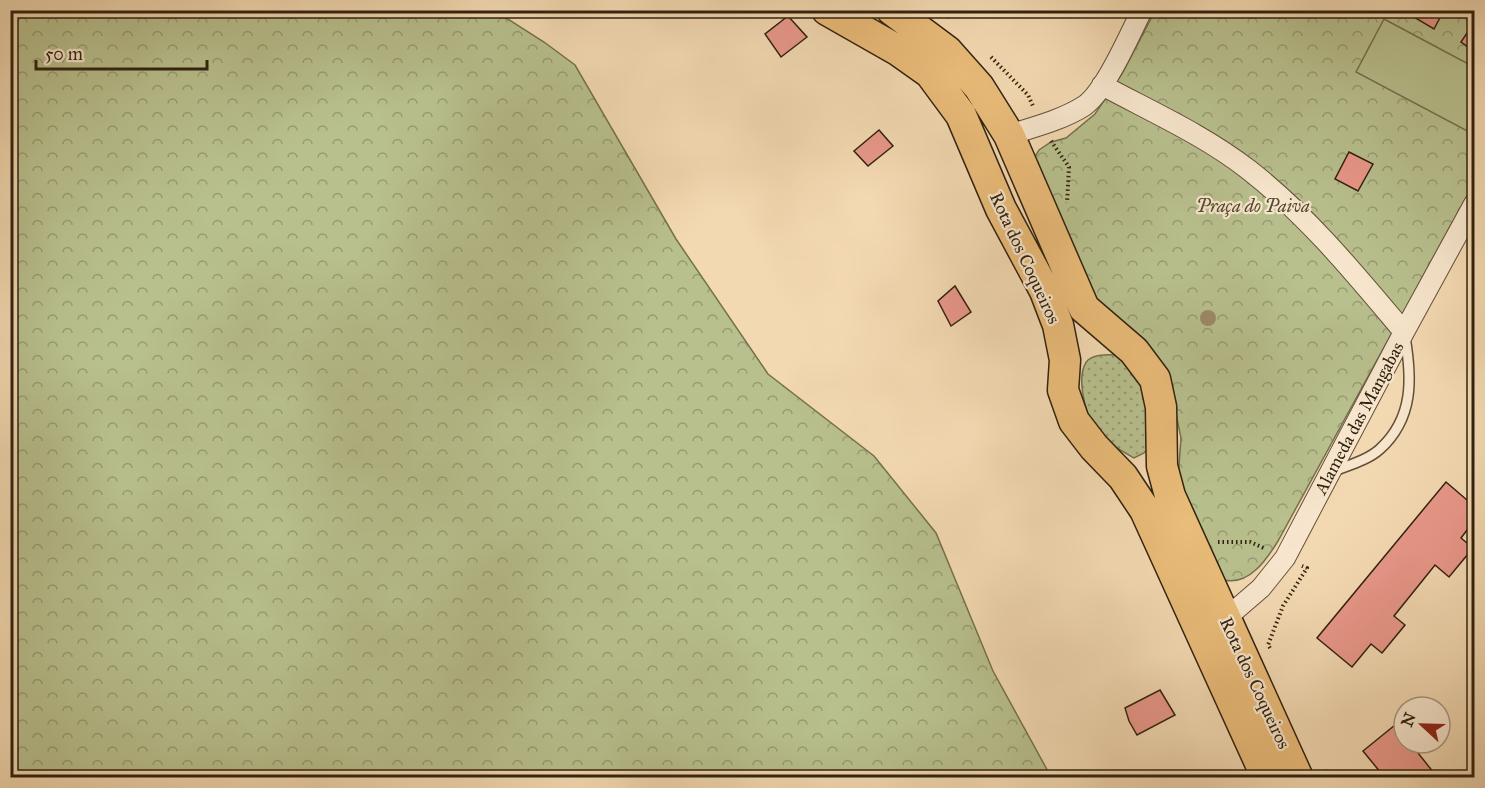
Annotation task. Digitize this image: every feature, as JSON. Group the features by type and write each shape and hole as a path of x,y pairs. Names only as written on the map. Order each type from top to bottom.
{"main road":[{"name":"Rota dos Coqueiros","path":"827,10 899,51 930,73 961,115 1001,209 1045,291 1058,325 1065,360 1064,390 1074,421 1094,447 1123,477 1145,510 1267,777"},
{"name":"Rota dos Coqueiros","path":"891,10 947,51 979,87 1010,135 1084,308 1134,351 1155,379 1161,407 1162,465 1170,496 1226,619 1311,772"},
{"path":"1065,369 1074,350 1086,340 1100,339 1124,343"},
{"path":"1110,462 1131,472 1151,466 1158,457 1163,441"}],"street":[{"path":"1010,135 1085,105 1102,85 1142,10"},
{"path":"1102,85 1172,120 1248,170 1309,223 1404,332"},
{"name":"Alameda das Mangabas","path":"1226,619 1261,588 1285,558 1474,204"}],"lane":[{"path":"1330,472 1359,461 1379,450 1398,428 1409,398 1410,369 1404,332"}],"path":[{"path":"942,10 956,24"},
{"path":"986,53 1028,95 1041,124 1069,167 1067,212"},
{"path":"1220,541 1250,542 1307,568 1283,606 1268,645 1273,655"},
{"path":"1311,772 1328,777"}],"green space":[{"path":"10,11 495,11 544,42 575,65 676,239 768,374 874,456 936,533 993,671 1050,775 1054,777 11,777"},
{"name":"Praça do Paiva","path":"1155,11 1474,11 1474,183 1278,541 1256,570 1233,581 1224,580 1178,479 1181,438 1172,394 1107,322 1033,160 1039,150 1051,142 1066,138 1095,114 1123,72"},
{"path":"1384,19 1474,67 1474,126 1471,133 1356,72"},
{"path":"1099,355 1120,355 1147,385 1156,440 1144,453 1134,458 1112,445 1094,427 1087,412 1083,393 1082,374 1088,360"}],"building":[{"path":"1408,10 1444,10 1434,29 1407,13"},
{"path":"788,16 807,37 781,57 765,34"},
{"path":"1471,27 1474,30 1474,51 1461,42"},
{"path":"879,130 893,146 868,166 854,151"},
{"path":"1349,152 1373,164 1358,191 1335,179"},
{"path":"955,286 971,312 951,326 938,301"},
{"path":"1446,482 1474,506 1474,521 1461,538 1473,548 1449,577 1435,565 1394,616 1405,625 1382,653 1371,644 1352,667 1317,638"},
{"path":"1160,690 1175,715 1137,735 1125,708"},
{"path":"1392,727 1392,755 1420,755 1438,778 1376,778 1381,773 1363,751"}]}
